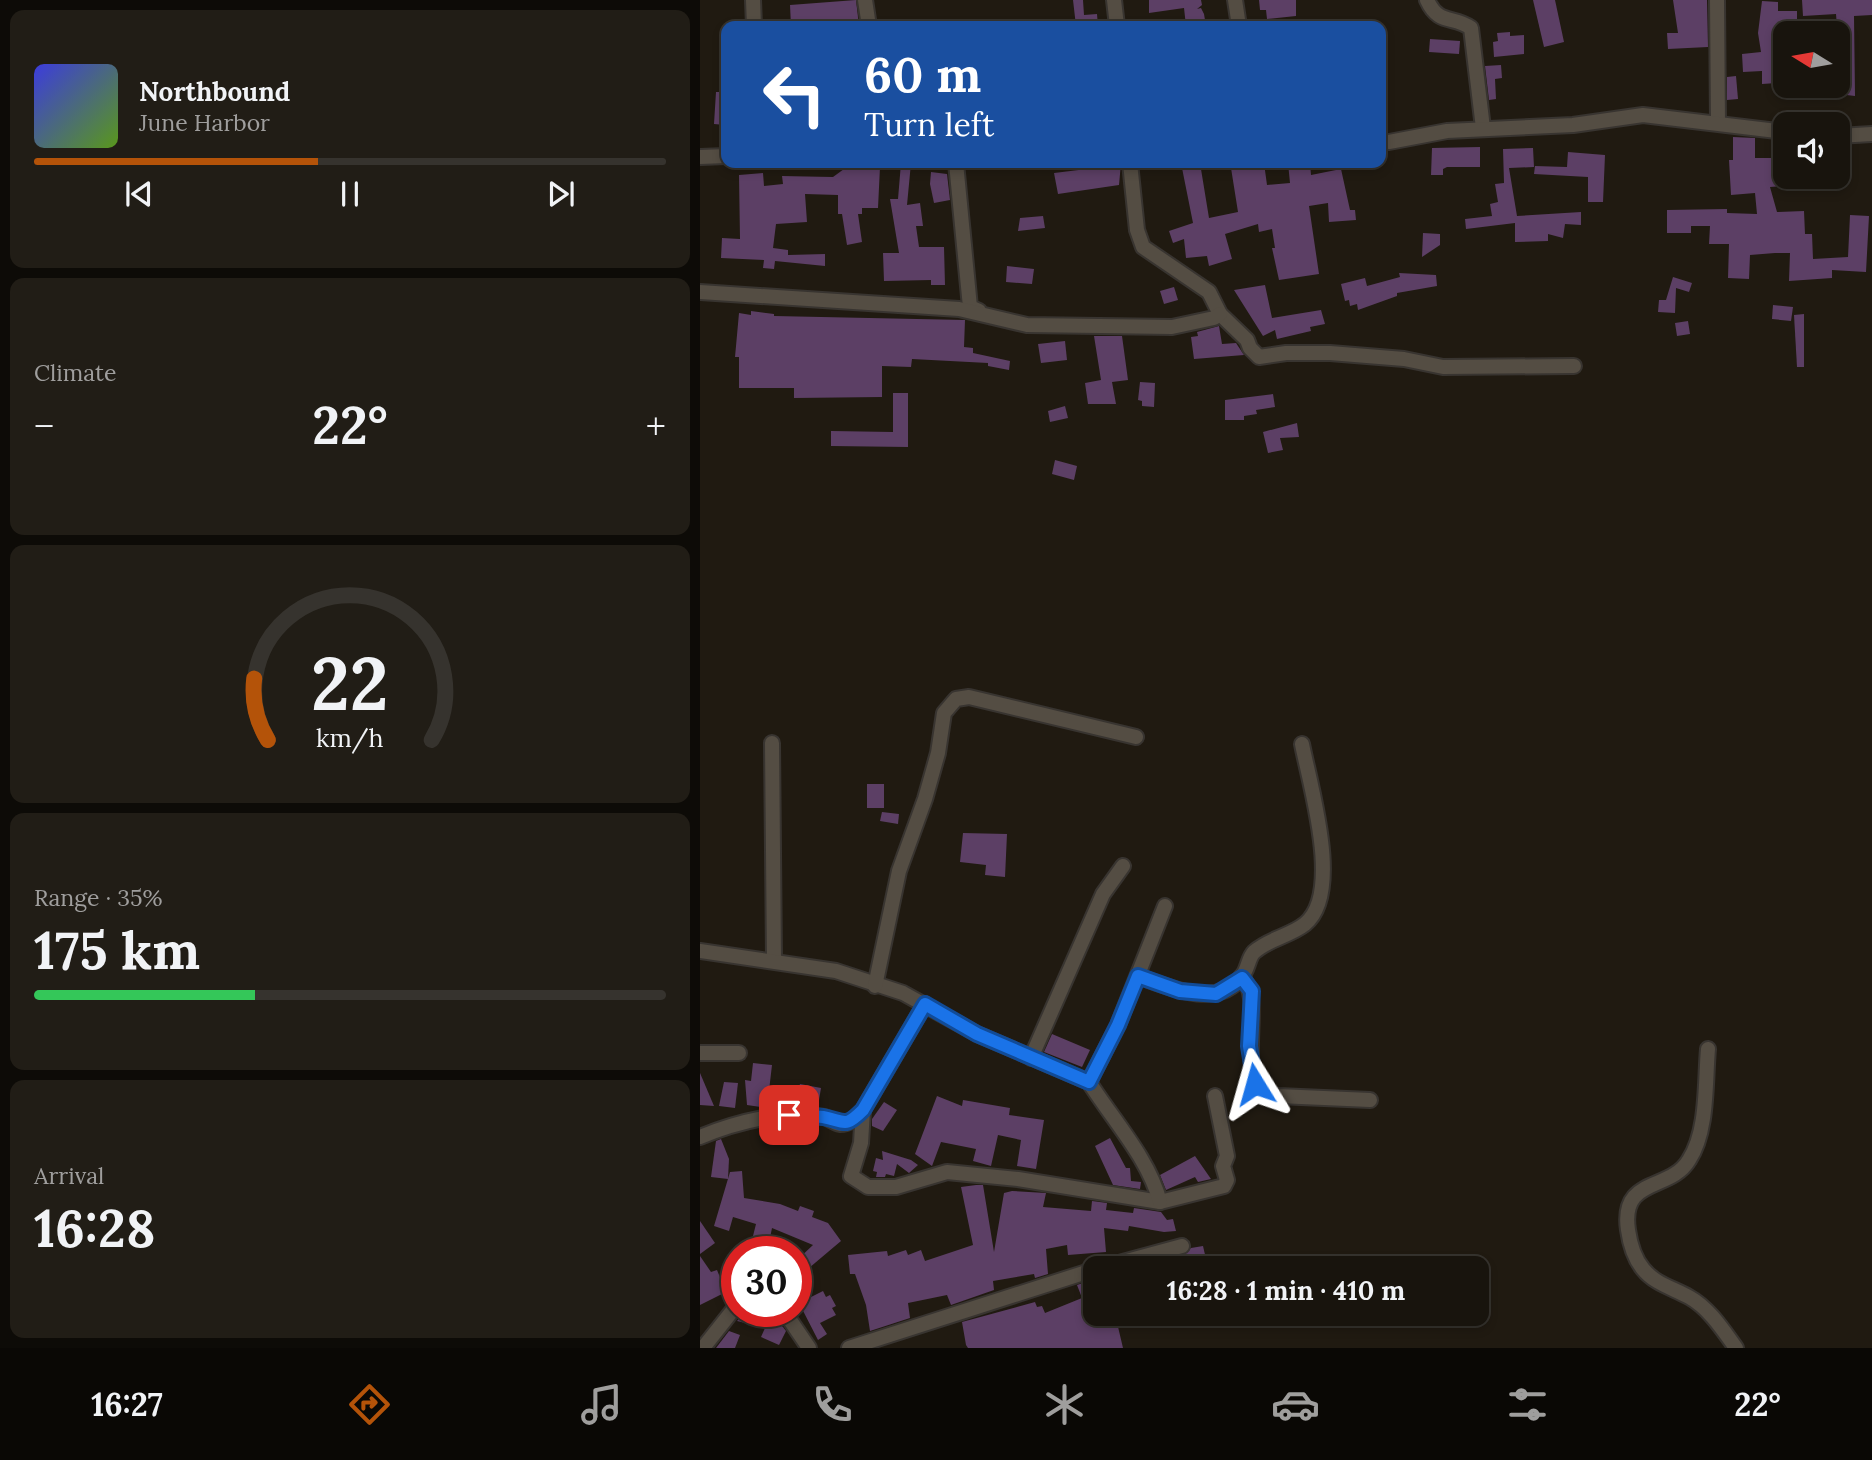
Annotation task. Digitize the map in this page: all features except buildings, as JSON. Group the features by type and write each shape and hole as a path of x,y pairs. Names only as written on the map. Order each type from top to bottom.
{"street":[{"path":"753,0 754,21"},
{"path":"865,0 868,21"},
{"path":"1114,0 1116,21"},
{"path":"1235,0 1238,21"},
{"path":"1427,0 1432,12 1471,28 1483,128"},
{"path":"1717,0 1718,123"},
{"path":"1389,142 1483,128 1573,125 1643,115 1773,130"},
{"path":"1850,135 1872,134"},
{"path":"700,157 721,156"},
{"path":"956,168 970,307 1027,325 1172,327 1214,318 1220,314"},
{"path":"1130,168 1136,230 1143,247 1209,292 1220,314 1247,340 1259,358 1286,353 1330,353 1404,359 1443,367 1574,366"},
{"path":"700,292 979,311"},
{"path":"876,986 899,871 925,799 938,753 944,713 956,699 970,697 1136,737"},
{"path":"772,743 774,960"},
{"path":"1138,976 1180,991 1216,994 1242,978 1252,953 1305,925 1319,908 1322,854 1302,744"},
{"path":"1031,1058 1103,894 1123,866"},
{"path":"1089,1082 1118,1025 1165,906"},
{"path":"700,951 836,971 903,993 977,1034 1089,1082 1141,1161 1156,1187 1160,1202"},
{"path":"1242,978 1252,991 1249,1046 1255,1084 1260,1092 1278,1096 1370,1100"},
{"path":"700,1137 724,1127 789,1115 826,1118 839,1124 852,1122 863,1110 925,1004"},
{"path":"1708,1049 1702,1116 1696,1146 1689,1161 1677,1173 1644,1187 1630,1201 1626,1220 1636,1258 1645,1271 1703,1308 1736,1348"},
{"path":"700,1053 739,1053"},
{"path":"863,1110 861,1143 850,1176 868,1187 896,1187 947,1172 1160,1202 1224,1186 1227,1180 1223,1166 1227,1156 1215,1096"},
{"path":"1145,1256 1182,1246"},
{"path":"849,1348 1083,1273"},
{"path":"703,1348 721,1325"},
{"path":"795,1327 809,1348"}],"route":[{"path":"789,1115 826,1118 839,1124 852,1122 863,1110 925,1004 977,1034 1089,1082 1118,1025 1138,976 1180,991 1216,994 1242,978 1249,984 1252,1000 1249,1046 1255,1084"}]}
